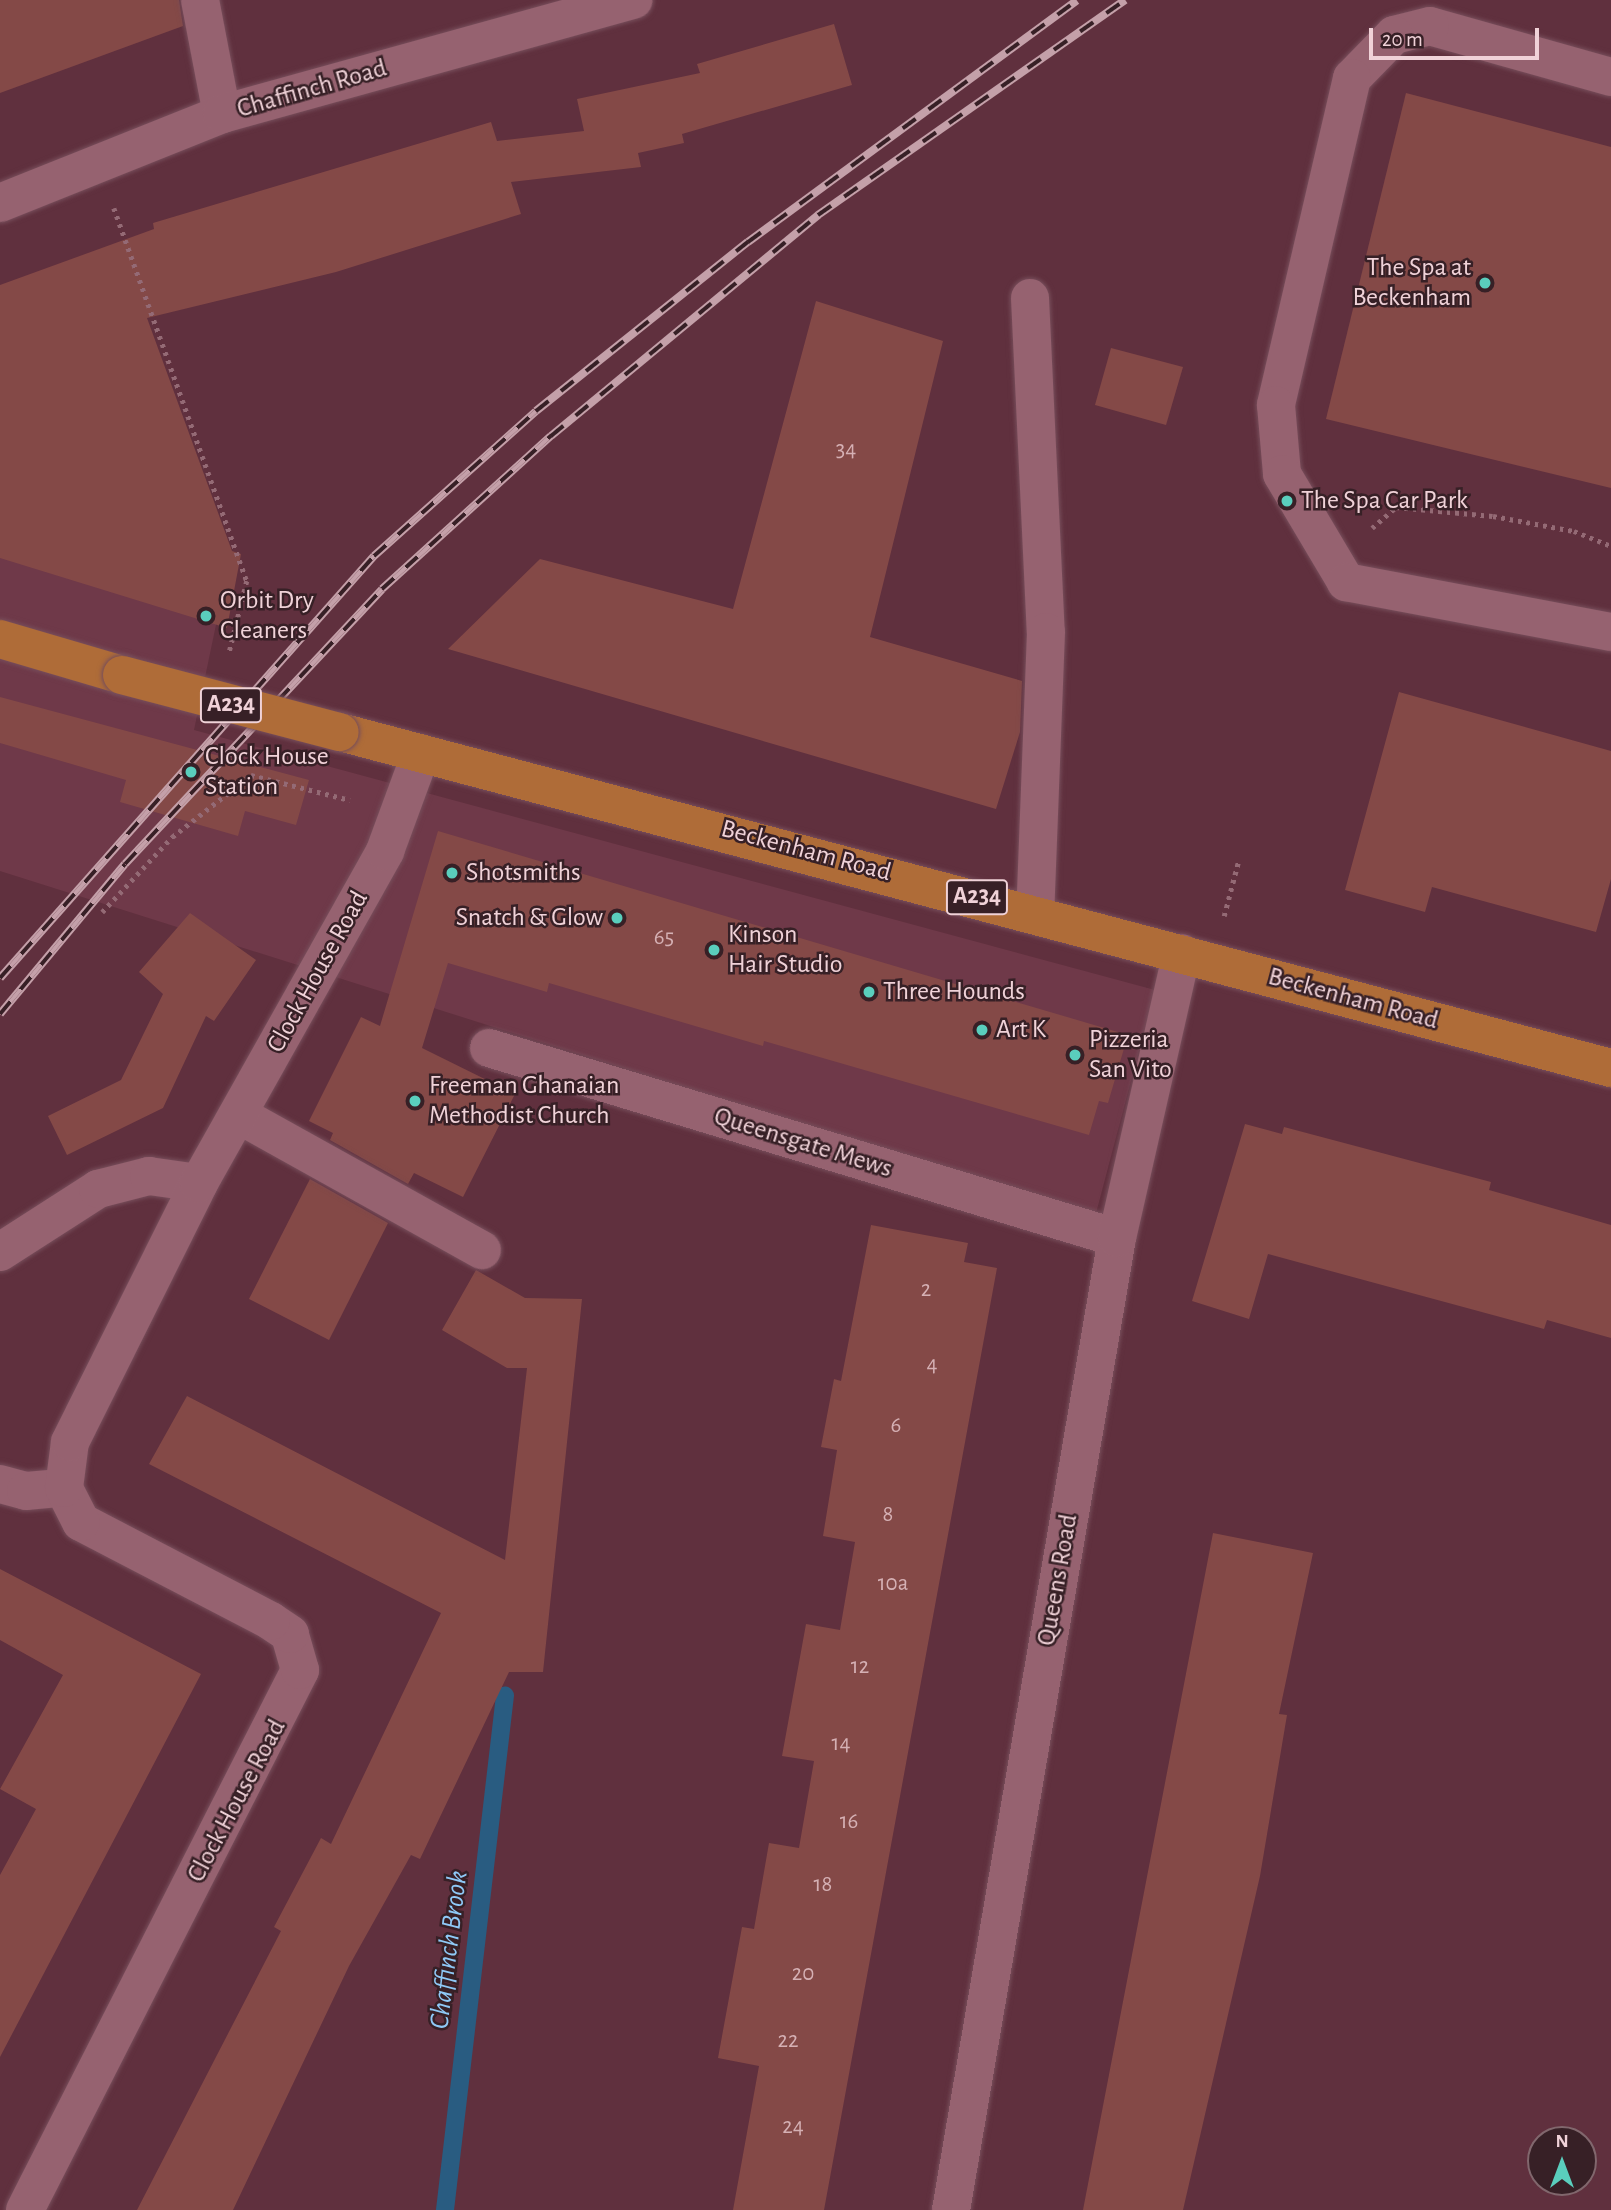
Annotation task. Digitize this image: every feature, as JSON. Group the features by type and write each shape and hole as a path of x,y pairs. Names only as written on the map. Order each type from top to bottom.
{"main road":[{"name":"Beckenham Road","path":"0,639 122,675 1035,913 1611,1068"}],"street":[{"path":"200,0 222,114"},
{"name":"Chaffinch Road","path":"0,203 100,167 222,114 632,0"},
{"path":"1611,77 1430,26 1394,34 1352,78 1276,405 1282,474 1346,582 1394,594 1611,632"},
{"path":"1030,298 1046,632 1035,913"},
{"name":"Clock House Road","path":"25,2210 300,1670 290,1634 81,1522 64,1488 70,1442 199,1183 385,851 402,813 421,753"},
{"name":"Queens Road","path":"951,2210 1117,1238 1197,957"},
{"name":"Queensgate Mews","path":"489,1048 1117,1238"},
{"path":"239,1115 482,1250"},
{"path":"0,1252 98,1189 149,1176 199,1183"},
{"path":"0,1483 26,1491 64,1488"}],"path":[{"path":"100,167 247,581 228,659 238,662"},
{"path":"1332,561 1396,507 1493,516 1574,531 1611,546"},
{"path":"102,912 173,838 251,775 402,813"},
{"path":"1197,957 1239,859"}],"shaded area":[{"path":"0,490 231,553 194,730 1155,990 1095,1217 0,871"}],"building":[{"path":"0,0 179,0 183,26 0,93"},
{"path":"834,24 852,85 682,134 684,143 638,153 641,167 511,182 521,214 336,272 147,318 232,551 241,554 227,628 0,558 0,285 154,229 153,223 491,122 497,141 584,131 577,99 700,73 697,64"},
{"name":"The Spa at Beckenham","path":"1406,93 1611,147 1611,488 1326,419"},
{"path":"816,301 943,341 870,637 1022,681 1020,732 996,809 448,649 540,559 733,609"},
{"path":"1111,348 1183,367 1166,425 1095,405"},
{"path":"1399,692 1611,751 1611,879 1596,932 1432,887 1425,912 1345,890"},
{"name":"Clock House Station","path":"0,697 309,780 296,825 245,811 238,836 120,802 126,780 0,743"},
{"path":"438,831 1128,1035 1108,1103 1099,1101 1089,1135 764,1041 763,1046 549,983 547,992 448,963 422,1048 515,1094 463,1197 414,1173 408,1184 330,1140 333,1133 309,1121 361,1017 380,1026"},
{"path":"190,913 256,960 214,1021 206,1016 163,1108 67,1155 48,1116 121,1080 163,994 139,972"},
{"path":"1245,1124 1282,1134 1284,1127 1491,1182 1489,1190 1611,1225 1611,1338 1547,1320 1544,1329 1268,1254 1249,1319 1192,1301"},
{"path":"310,1179 388,1223 329,1340 249,1299"},
{"path":"871,1225 968,1243 964,1262 997,1268 824,2210 733,2210 759,2066 718,2058 742,1927 754,1929 769,1843 799,1848 814,1761 782,1756 806,1624 840,1630 855,1542 823,1536 837,1450 821,1447 834,1379 841,1381"},
{"path":"476,1270 525,1298 582,1299 543,1672 509,1672 420,1859 411,1855 349,1966 233,2210 137,2210 281,1931 274,1927 321,1838 331,1844 441,1613 149,1464 187,1396 505,1560 527,1368 507,1368 442,1330"},
{"path":"1213,1533 1313,1553 1279,1714 1287,1715 1260,1876 1183,2210 1083,2210"},
{"path":"0,1569 201,1674 0,2057 0,1875 36,1809 0,1789 63,1675 0,1640"}],"waterway":[{"name":"Chaffinch Brook","path":"445,2210 505,1695"}],"railway":[{"path":"0,978 374,556 536,411 748,242 1077,0"},
{"path":"0,1014 125,864 382,589 551,436 818,215 1125,0"}],"place":[{"name":"The Spa at Beckenham","path":"1485,283"},
{"name":"The Spa Car Park","path":"1287,501"},
{"name":"Orbit Dry Cleaners","path":"206,616"},
{"name":"Clock House Station","path":"191,772"},
{"name":"Shotsmiths","path":"452,873"},
{"name":"Snatch & Glow","path":"617,918"},
{"name":"Kinson Hair Studio","path":"714,950"},
{"name":"Three Hounds","path":"869,992"},
{"name":"Art K","path":"982,1030"},
{"name":"Pizzeria San Vito","path":"1075,1055"},
{"name":"Freeman Ghanaian Methodist Church","path":"415,1101"}]}
